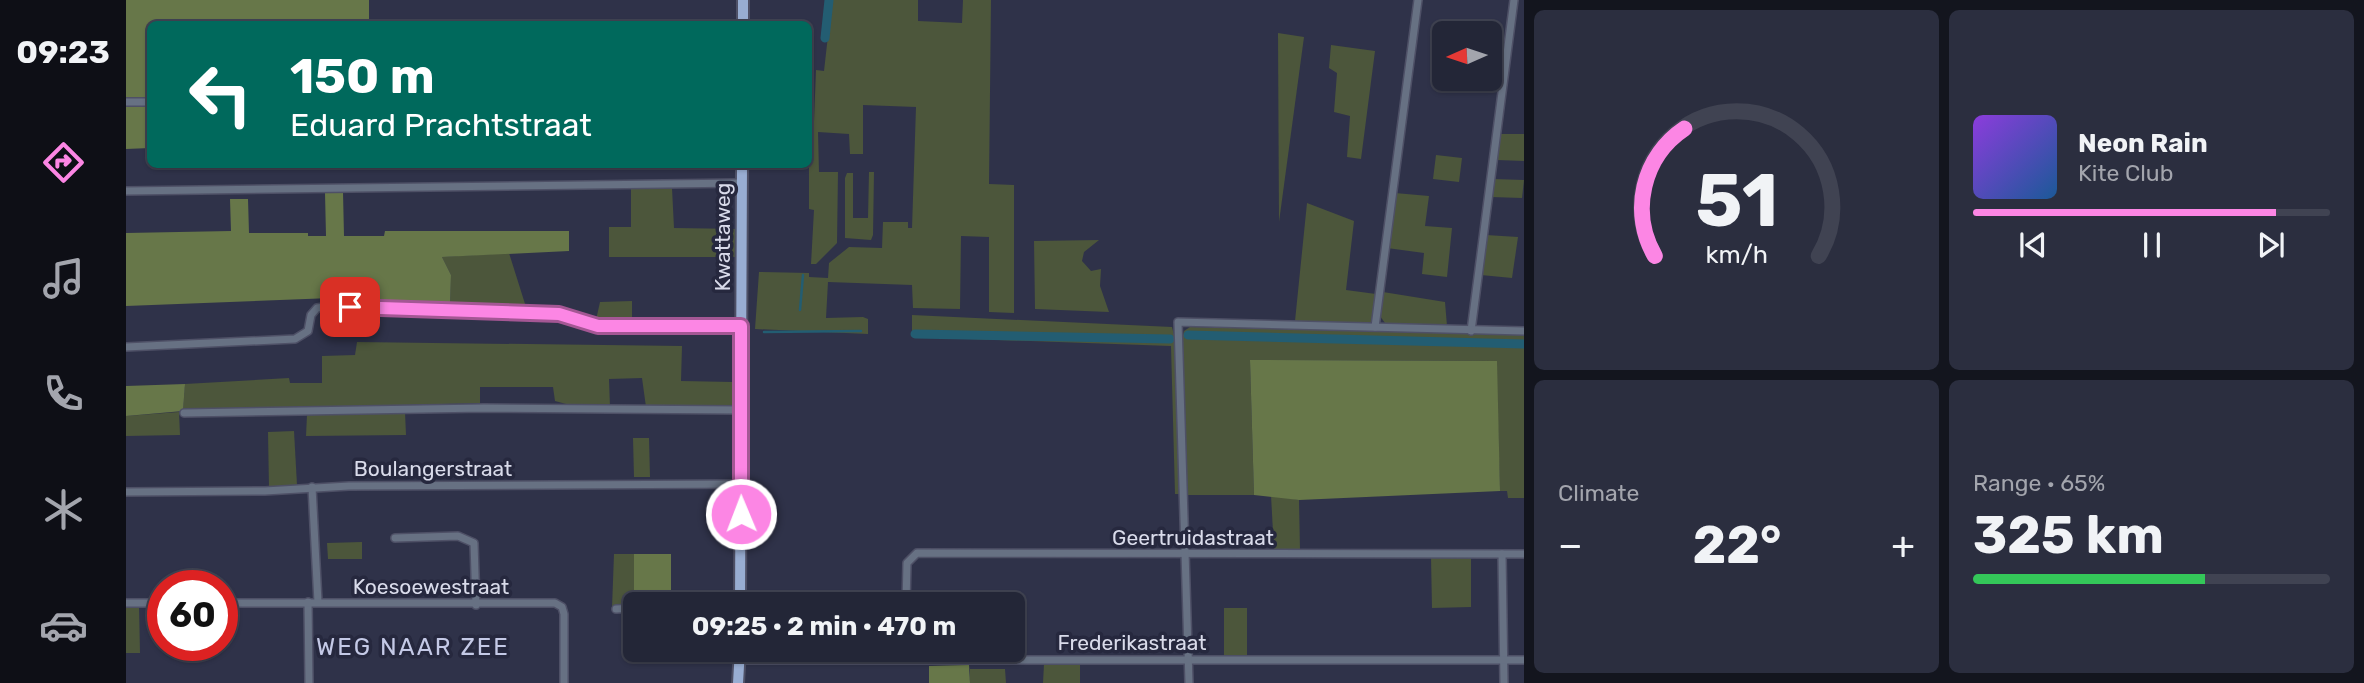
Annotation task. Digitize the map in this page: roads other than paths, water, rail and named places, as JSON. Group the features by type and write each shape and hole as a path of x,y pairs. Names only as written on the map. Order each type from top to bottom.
{"main road":[{"path":"743,0 743,21"},
{"name":"Kwattaweg","path":"740,592 742,168"},
{"path":"738,683 740,662"}],"street":[{"path":"1375,327 1418,0"},
{"path":"1471,331 1514,0"},
{"path":"126,102 147,102"},
{"path":"126,191 742,183"},
{"path":"126,347 295,338 308,331 311,315 317,308 331,306 559,314 598,326 741,326"},
{"path":"1189,683 1178,322 1524,331"},
{"path":"184,413 484,408 742,410"},
{"name":"Boulangerstraat","path":"126,492 265,491 312,487 741,484"},
{"path":"312,487 318,602"},
{"path":"395,538 458,536 474,543 477,553 476,605"},
{"name":"Geertruidastraat","path":"906,592 907,562 917,553 1524,554"},
{"path":"1502,554 1504,683"},
{"path":"308,602 309,683"},
{"path":"126,603 147,603"},
{"name":"Koesoewestraat","path":"238,603 555,603 562,607 564,683"},
{"path":"616,609 623,609"},
{"name":"Frederikastraat","path":"1025,661 1524,660"}],"waterway":[{"path":"825,38 829,0"},
{"path":"800,310 803,275"},
{"path":"764,332 861,331"},
{"path":"915,334 1170,339"},
{"path":"1188,335 1524,344"}],"district":[{"name":"WEG NAAR ZEE","path":"413,647"}]}
